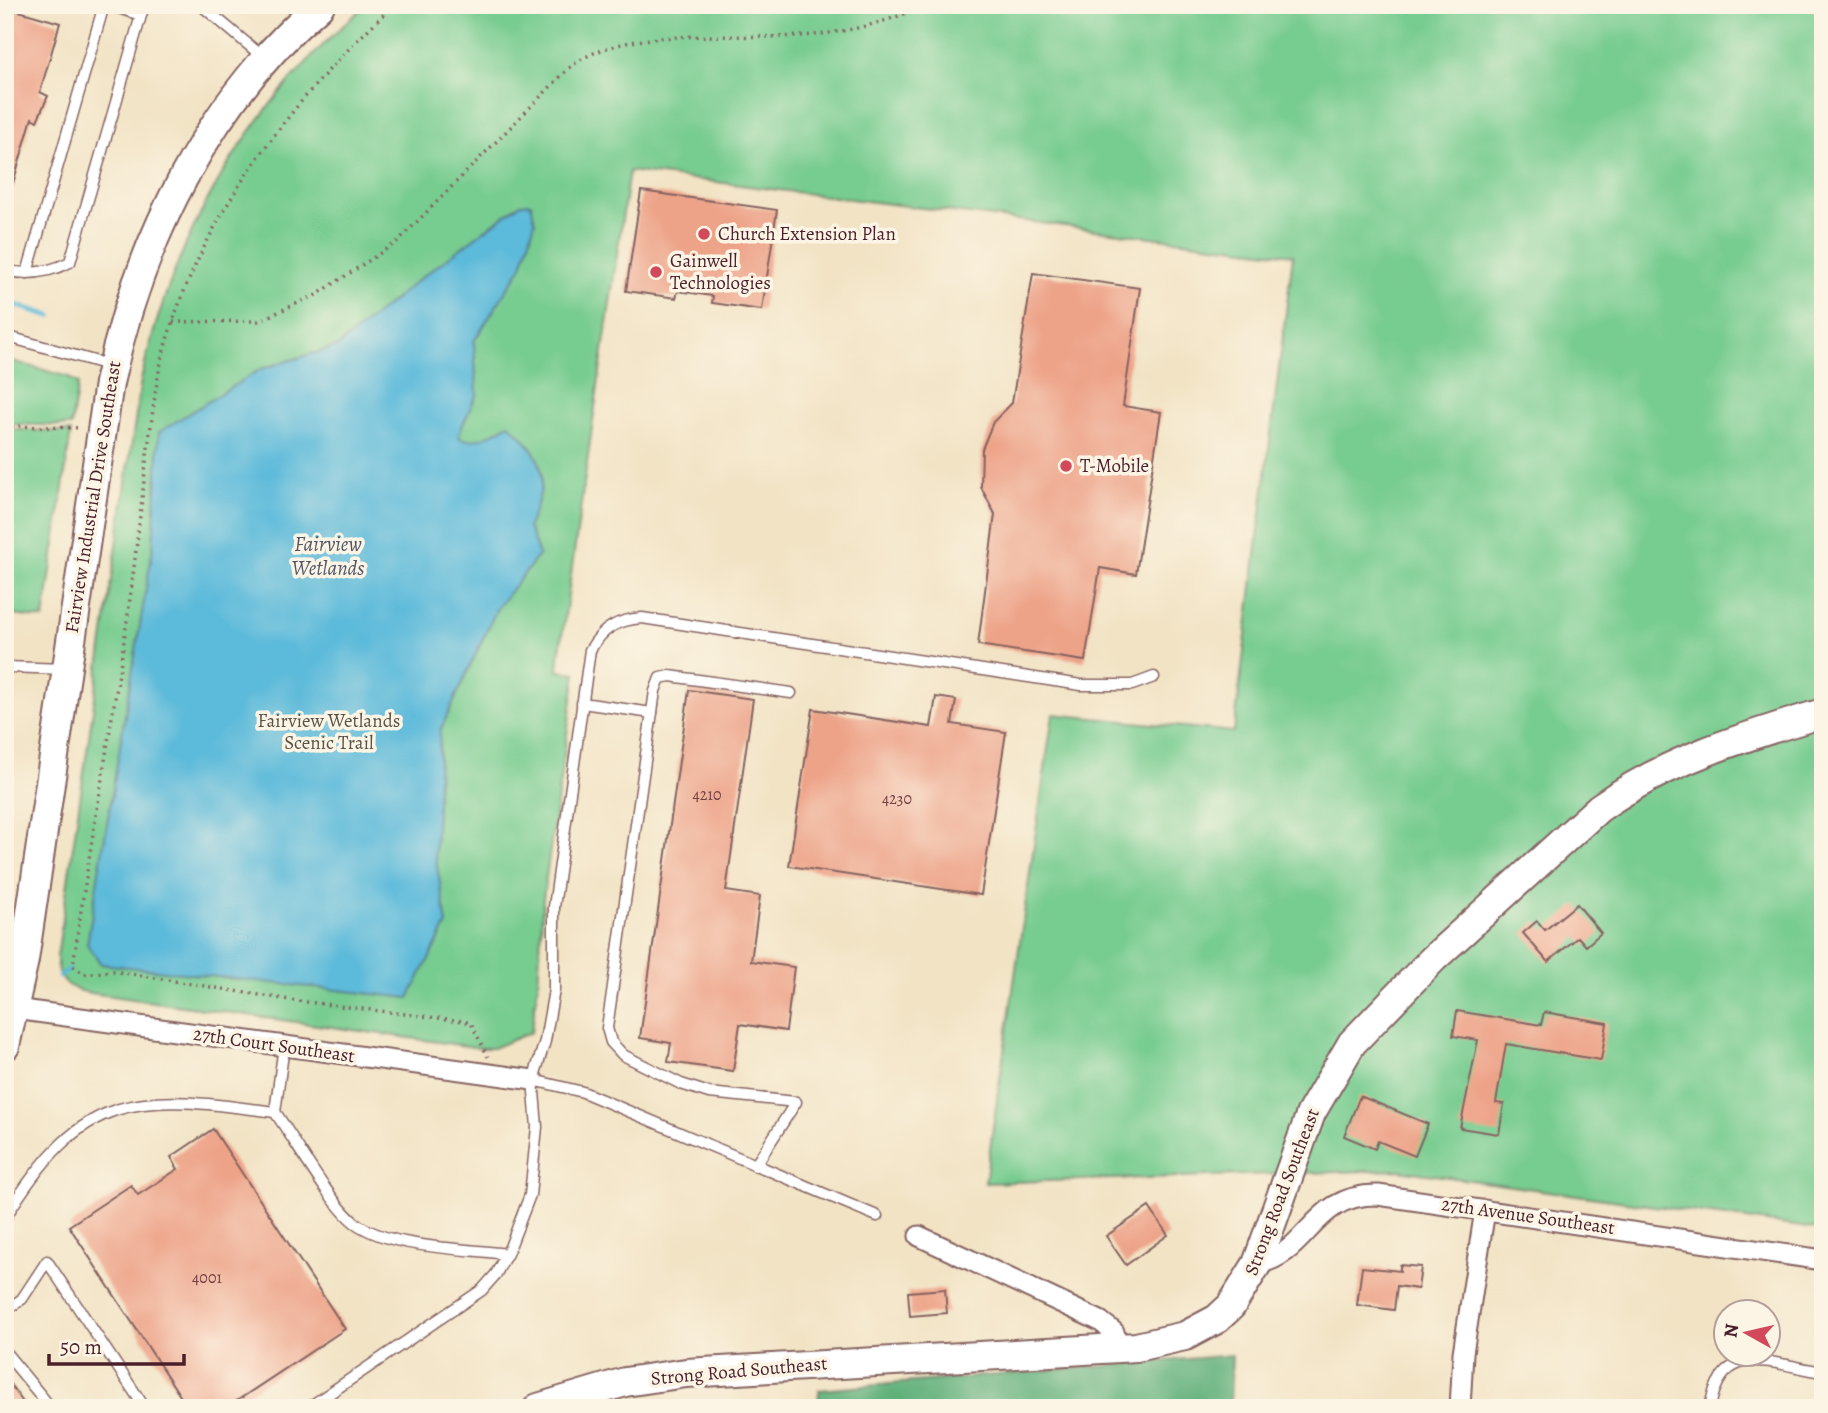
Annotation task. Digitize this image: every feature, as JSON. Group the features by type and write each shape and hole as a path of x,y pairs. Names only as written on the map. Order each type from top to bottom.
{"street":[{"name":"Fairview Industrial Drive Southeast","path":"5,1046 15,1009 101,428 126,309 170,201 210,133 266,60 320,5"},
{"name":"Strong Road Southeast","path":"538,1408 612,1385 686,1373 1119,1348 1168,1341 1202,1328 1231,1306 1257,1264 1290,1166 1322,1090 1352,1043 1398,993 1578,827 1619,794 1666,767 1690,757 1823,713"},
{"name":"27th Court Southeast","path":"15,1009 533,1080"},
{"name":"27th Avenue Southeast","path":"1257,1264 1280,1256 1328,1208 1358,1195 1485,1210 1823,1260"},
{"path":"1460,1408 1463,1353 1485,1210"},
{"path":"919,1237 1100,1321 1114,1332 1119,1348"}],"lane":[{"path":"5,270 27,273 54,270 70,262 142,10 106,5 27,273"},
{"path":"201,5 266,60"},
{"path":"5,336 113,366"},
{"path":"308,1408 482,1290 496,1274 522,1223 530,1195 537,1127 533,1080 545,1041 554,990 554,907 590,650 599,635 612,624 642,618 1081,685 1132,685 1154,677"},
{"path":"5,667 66,669"},
{"path":"755,1166 796,1102 709,1093 681,1084 623,1055 611,1042 607,1028 652,713 660,678 670,676 791,693"},
{"path":"582,703 652,713"},
{"path":"284,1046 275,1112 353,1222 373,1233 407,1242 507,1254"},
{"path":"533,1080 583,1092 877,1216"},
{"path":"5,1218 38,1167 65,1138 96,1118 125,1106 157,1101 187,1101 275,1112"},
{"path":"5,1311 22,1299 47,1261 145,1408"},
{"path":"5,1352 51,1408"},
{"path":"1710,1408 1714,1383 1730,1365 1744,1361 1823,1372"}],"path":[{"path":"394,5 324,74 260,153 238,186 187,281 165,345 153,414 127,618 73,966 83,974 113,971 290,1000 471,1023 497,1075"},
{"path":"173,322 258,321 318,294 397,242 579,58 604,46 658,39 803,36 866,28 926,5"},
{"path":"5,426 101,428"}],"green space":[{"name":"Fairview Wetlands Scenic Trail","path":"366,5 1823,5 1823,1230 1399,1170 985,1183 1053,714 1234,732 1293,255 629,171 559,657 558,671 576,673 543,898 538,985 531,1032 493,1048 481,1048 90,993 69,986 61,977 57,957 141,380 156,324 196,221 252,128 286,85 324,44"},
{"path":"5,359 68,377 78,384 71,426 5,424"},
{"path":"5,429 71,432 44,619 5,614"},
{"path":"1232,1355 1230,1408 818,1408 819,1390"}],"water":[{"name":"Fairview Wetlands","path":"531,203 535,222 522,266 474,341 477,394 459,433 460,438 466,440 479,439 509,424 532,448 538,459 542,483 540,496 528,526 539,555 497,608 440,731 435,854 447,924 409,998 101,964 87,944 153,547 159,432 261,369 338,346 418,280 520,204"}],"building":[{"path":"5,7 60,23 40,92 48,96 37,121 32,118 9,197 5,196"},
{"path":"641,191 777,210 762,310 712,303 713,296 678,291 676,298 626,291"},
{"name":"T-Mobile","path":"1033,273 1140,288 1123,406 1161,412 1136,574 1100,568 1085,661 978,645 995,514 981,487 982,449 993,422 1012,403"},
{"path":"689,690 753,699 726,891 760,896 751,961 794,967 786,1031 740,1024 733,1071 668,1062 671,1043 640,1038"},
{"path":"936,697 956,700 952,724 1006,732 981,895 789,866 813,709 931,727"},
{"path":"1577,904 1601,933 1586,946 1578,937 1548,962 1523,933 1537,921 1545,930"},
{"path":"1457,1011 1541,1025 1544,1012 1607,1023 1601,1060 1506,1044 1496,1103 1504,1104 1499,1134 1460,1128 1478,1040 1453,1036"},
{"path":"1360,1096 1428,1124 1415,1156 1378,1141 1375,1149 1344,1136"},
{"path":"213,1129 345,1329 226,1408 188,1408 69,1226 131,1185 138,1195 178,1169 171,1157"},
{"path":"1149,1207 1168,1235 1126,1265 1106,1236"},
{"path":"1400,1265 1421,1267 1418,1289 1397,1286 1394,1310 1357,1305 1362,1267 1400,1271"},
{"path":"945,1289 947,1313 910,1316 908,1292"},
{"path":"5,1377 27,1408 5,1408"}],"waterway":[{"path":"5,302 51,316"},
{"path":"60,976 68,970"}],"place":[{"name":"Church Extension Plan","path":"704,234"},
{"name":"Gainwell Technologies","path":"656,272"},
{"name":"T-Mobile","path":"1066,466"}]}
